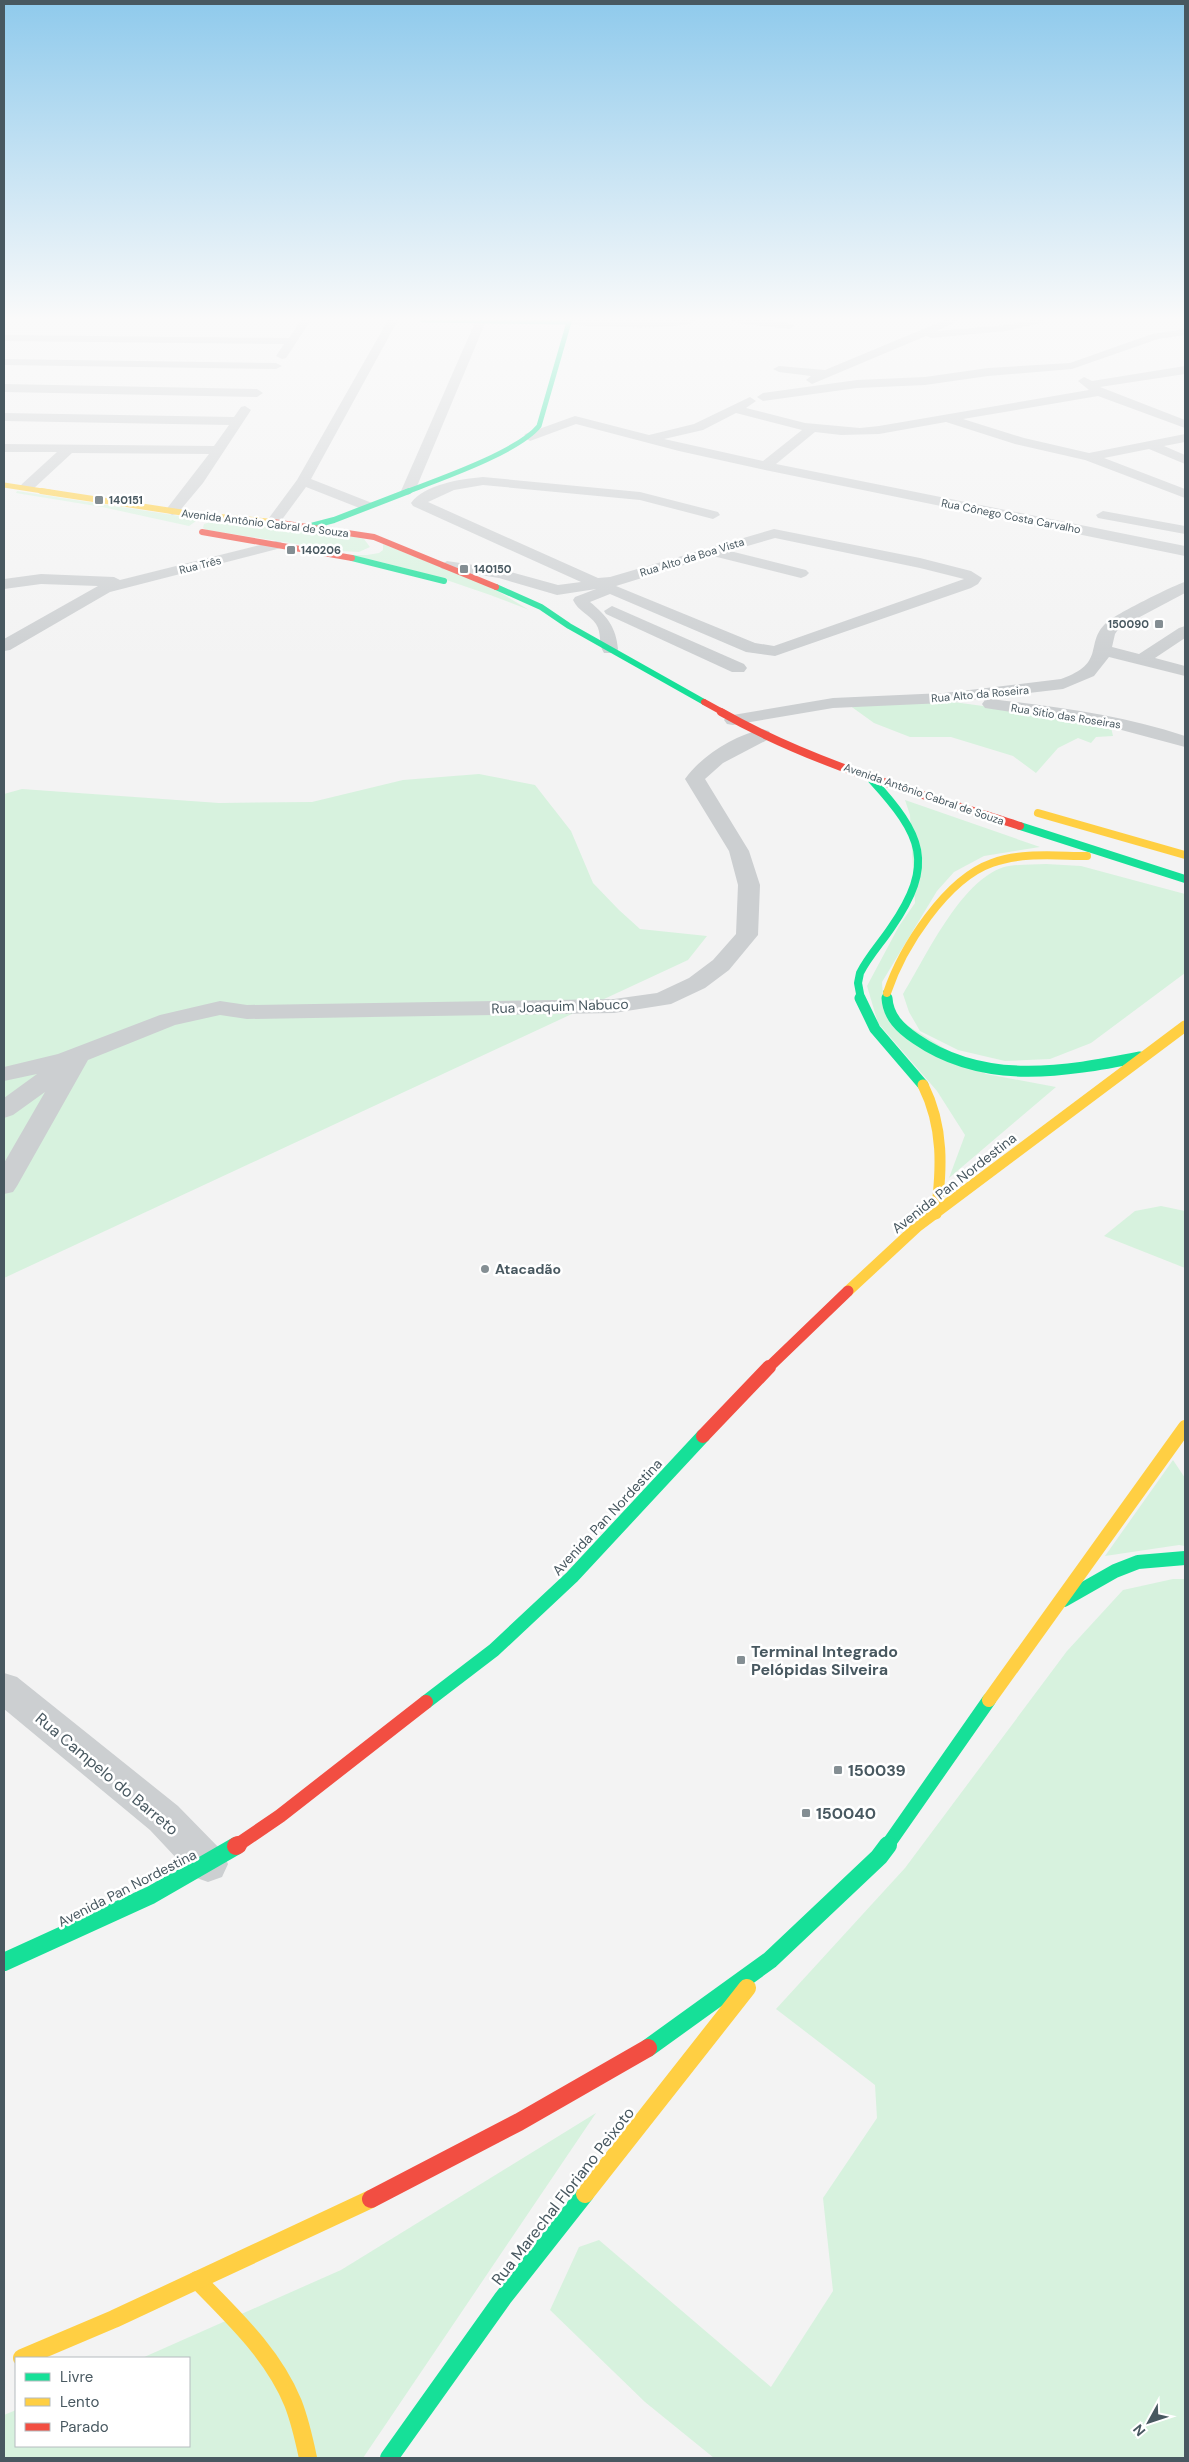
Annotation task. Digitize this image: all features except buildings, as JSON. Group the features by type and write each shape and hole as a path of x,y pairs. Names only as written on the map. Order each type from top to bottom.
{"main road":[{"path":"311,526 334,520 462,470 530,437"},
{"name":"Avenida Antônio Cabral de Souza","path":"4,485 27,487 172,511 311,526 374,537 541,607 569,626 753,726 871,778 1185,879"},
{"path":"4,495 145,519"},
{"path":"339,555 372,552 377,548 374,537 360,522 367,506"},
{"name":"Avenida Antônio Cabral de Souza","path":"225,518 203,524 195,530 339,555 428,576 454,585"},
{"name":"Avenida Antônio Cabral de Souza","path":"481,594 569,626"},
{"path":"871,778 897,806 914,839 920,867 907,904 866,963 858,984 862,1008 874,1027 919,1080 932,1101 942,1139 936,1214"},
{"path":"1029,810 1185,855"},
{"path":"1114,857 1018,858 991,862 972,870 944,896 893,976 887,992 888,1012 904,1031 924,1046 949,1058 989,1070 1031,1073 1065,1071 1149,1055"},
{"name":"Avenida Pan Nordestina","path":"4,1962 132,1905 208,1864 280,1816 494,1650 572,1577 755,1381 918,1226 1149,1055 1185,1026"},
{"path":"24,2357 348,2211 528,2117 646,2049 770,1960 879,1857 1057,1604 1185,1427"},
{"path":"1173,1444 1181,1455"},
{"path":"1057,1604 1115,1571 1138,1562 1185,1558"},
{"name":"Rua Marechal Floriano Peixoto","path":"389,2458 503,2298 770,1960"},
{"path":"197,2280 260,2348 284,2382 304,2435 308,2458"}],"street":[{"path":"172,511 198,480 227,435"},
{"path":"272,522 304,481 329,435"},
{"path":"408,491 432,435"},
{"name":"Rua Cônego Costa Carvalho","path":"530,437 536,435"},
{"name":"Rua Cônego Costa Carvalho","path":"629,435 765,466 1185,550"},
{"path":"648,440 668,435"},
{"path":"765,466 804,435"},
{"path":"1002,435 1089,457 1185,494"},
{"path":"1089,457 1185,438"},
{"path":"1151,445 1185,460"},
{"path":"4,448 217,450"},
{"path":"27,487 68,449"},
{"path":"304,481 367,506"},
{"path":"681,618 418,503 426,497 458,484 476,482 574,489 610,503 640,496 713,515"},
{"path":"1103,516 1185,530"},
{"name":"Rua Alto da Boa Vista","path":"447,566 500,574 557,590 567,590 606,585 774,533 920,563 966,574 974,578 965,585 774,651 752,648 681,618"},
{"name":"Rua Três","path":"4,646 90,595 124,583 276,545"},
{"path":"711,551 802,573"},
{"path":"4,569 41,579"},
{"path":"4,584 41,579"},
{"name":"Rua Três","path":"41,579 124,583"},
{"name":"Rua Alto da Boa Vista","path":"606,585 581,600 583,604 602,620 608,630 610,649"},
{"name":"Rua Alto da Roseira","path":"753,726 833,703 944,698 1063,684 1081,678 1096,666 1103,650 1105,634 1114,625 1185,587"},
{"path":"1150,605 1176,612"},
{"path":"612,611 738,668"},
{"path":"681,618 637,636 640,640 685,662"},
{"path":"1143,660 1185,631"},
{"path":"1103,650 1185,671"},
{"name":"Rua Sítio das Roseiras","path":"944,698 1089,717 1134,727 1185,742"},
{"name":"Rua Joaquim Nabuco","path":"78,1055 120,1037 168,1020 220,1008 247,1012 614,1006 663,999 697,983 721,965 747,935 749,885 739,850 695,779 701,769 716,759 753,726"},
{"path":"4,1074 66,1060 78,1055"},
{"path":"4,1110 78,1055"},
{"path":"4,1186 78,1055"},
{"name":"Rua Campelo do Barreto","path":"4,1688 164,1818 208,1864"}],"green space":[{"path":"17,491 199,519 189,526 102,507 16,493"},
{"path":"214,521 292,525 364,539 370,547 359,552 341,551 203,528 204,524"},
{"path":"383,544 491,587 529,610 441,578 350,555 379,553 383,550"},
{"path":"946,701 1110,723 1113,736 1096,737 1091,743 1078,738 1058,748 1036,773 1013,756 951,737 910,737 874,723 849,705"},
{"path":"479,774 535,785 571,831 593,883 640,929 707,936 688,960 4,1278 4,794 22,789 219,803 312,802 403,780"},
{"path":"905,800 1040,847 984,856 954,872 937,891 882,982 884,1011 986,1074 1056,1087 949,1178 965,1135 937,1091 878,1023 867,986 899,926 915,903 910,815"},
{"path":"1046,864 1081,866 1185,894 1185,973 1091,1043 1050,1059 1005,1061 958,1050 920,1031 909,1012 903,994 933,941 959,904 988,875 1004,867"},
{"path":"1161,1206 1185,1211 1185,1268 1104,1236 1135,1211"},
{"path":"1173,1460 1185,1478 1185,1546 1179,1545 1105,1556"},
{"path":"1173,1579 1185,1579 1185,2458 714,2458 645,2402 550,2310 579,2247 599,2240 771,2387 833,2291 823,2198 877,2118 875,2085 776,2009 905,1868 1067,1651 1123,1590"},
{"path":"596,2113 363,2458 4,2458 4,2415 15,2410 15,2447 190,2447 190,2357 144,2357 341,2270"}],"traffic: fast":[{"path":"311,526 334,520 462,470 532,435"},
{"path":"352,558 444,581"},
{"path":"496,587 541,607 569,626 704,702"},
{"path":"872,780 894,804 909,826 917,846 919,864 915,883 906,903 893,926 863,968 858,988 867,1016 875,1029 923,1085"},
{"path":"1020,826 1185,879"},
{"path":"887,993 889,1011 899,1026 934,1051 961,1063 990,1070 1050,1071 1081,1068 1140,1057"},
{"path":"426,1702 494,1650 572,1577 703,1436"},
{"path":"1064,1600 1115,1571 1138,1562 1185,1558"},
{"path":"648,2048 770,1960 879,1857 989,1700"},
{"path":"4,1962 151,1895 236,1846"},
{"path":"389,2458 503,2298 585,2194"}],"traffic: slow":[{"path":"4,485 198,515 274,522"},
{"path":"1038,813 1185,855"},
{"path":"887,993 907,950 941,901 958,883 975,871 992,862 1011,858 1087,856"},
{"path":"848,1291 918,1226 1185,1026"},
{"path":"923,1085 931,1100 936,1116 941,1148 936,1214"},
{"path":"989,1700 1185,1427"},
{"path":"585,2194 747,1988"},
{"path":"24,2357 114,2319 371,2199"},
{"path":"197,2280 236,2321 268,2359 292,2402 301,2428 308,2458"}],"traffic: jam":[{"path":"274,522 311,526 374,537 496,587"},
{"path":"202,532 352,558"},
{"path":"704,702 762,735 871,778 1020,826"},
{"path":"703,1436 755,1381 848,1291"},
{"path":"236,1846 280,1816 426,1702"},
{"path":"371,2199 519,2122 648,2048"}],"place":[{"name":"140151","path":"99,500"},
{"name":"140206","path":"291,550"},
{"name":"140150","path":"464,569"},
{"name":"150090","path":"1159,624"},
{"name":"Atacadão","path":"485,1269"},
{"name":"Terminal Integrado Pelópidas Silveira","path":"741,1660"},
{"name":"150039","path":"838,1770"},
{"name":"150040","path":"806,1813"}]}
